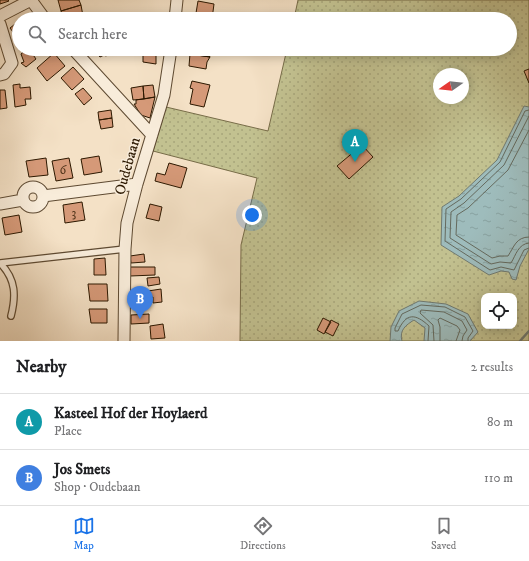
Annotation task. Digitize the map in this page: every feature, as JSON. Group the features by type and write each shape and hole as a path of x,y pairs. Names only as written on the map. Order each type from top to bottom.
{"street":[{"path":"0,16 31,0 40,12"},
{"path":"176,12 177,0"},
{"path":"0,24 12,63 4,74 0,75"},
{"name":"Oudebaan","path":"79,56 152,135 127,223 124,249 124,341"},
{"path":"152,135 164,95 170,56"},
{"path":"0,204 23,200 27,205 34,207 40,204 43,196 137,184"}],"lane":[{"path":"0,264 124,249"},
{"path":"0,264 8,271 14,286 14,304 11,316"}],"shaded area":[{"path":"298,0 529,0 529,341 240,341 241,245 257,178 153,151 166,107 268,131 285,56 517,56 517,12 295,12"}],"water":[{"path":"524,106 529,107 529,249 520,266 516,280 512,279 509,272 501,271 489,275 441,245 442,207 459,196 497,160"},
{"path":"419,301 446,304 468,314 478,332 470,341 424,341 425,328 414,320 402,331 402,341 390,341 391,327 399,311"}],"building":[{"path":"0,0 8,0 9,1 0,4"},
{"path":"58,0 79,0 81,5 61,11"},
{"path":"198,1 214,4 213,12 196,12"},
{"path":"81,5 82,12 61,12"},
{"path":"22,56 34,56 36,59 26,67 21,63 24,62"},
{"path":"51,56 57,56 65,66 47,81 37,68"},
{"path":"143,56 156,56 156,64 143,62"},
{"path":"190,56 210,57 207,62 206,69 189,66"},
{"path":"73,67 84,79 72,90 61,78"},
{"path":"529,69 529,83 524,71"},
{"path":"192,81 210,85 204,107 190,104 193,89 190,88"},
{"path":"20,84 20,88 30,87 31,99 25,99 26,105 15,107 13,85"},
{"path":"153,85 155,97 144,99 143,86"},
{"path":"143,86 144,99 133,100 131,88"},
{"path":"83,88 92,98 84,105 75,94"},
{"path":"0,90 5,90 7,108 0,109"},
{"path":"155,97 150,118 141,115 134,104 136,104 136,100"},
{"path":"111,110 112,118 99,120 98,112"},
{"path":"112,118 113,127 101,129 99,120"},
{"path":"362,145 373,157 349,179 337,166"},
{"path":"99,156 102,172 84,175 81,159"},
{"path":"46,158 48,175 29,177 26,161"},
{"path":"69,158 73,178 56,181 52,161"},
{"path":"169,163 187,168 181,188 155,181 157,173 165,175"},
{"path":"82,202 85,220 65,223 63,205"},
{"path":"150,204 162,207 159,221 146,218"},
{"path":"19,215 22,232 5,235 2,218"},
{"path":"144,254 145,262 131,263 130,256"},
{"path":"105,258 106,275 94,275 94,259"},
{"path":"130,267 155,267 155,275 130,276"},
{"path":"159,277 160,284 148,286 147,278"},
{"path":"88,284 107,284 108,301 90,301"},
{"path":"161,289 162,302 153,303 153,297 149,298 148,291"},
{"path":"89,309 107,309 107,323 91,323"},
{"path":"149,314 149,323 131,324 131,315"},
{"path":"323,318 331,322 324,334 317,330"},
{"path":"331,320 339,324 333,336 325,332"},
{"path":"163,324 165,338 151,339 150,326"}],"waterway":[{"path":"520,341 529,331"}],"place":[{"name":"Kasteel Hof der Hoylaerd","path":"355,162"},
{"name":"Jos Smets","path":"140,319"}]}
